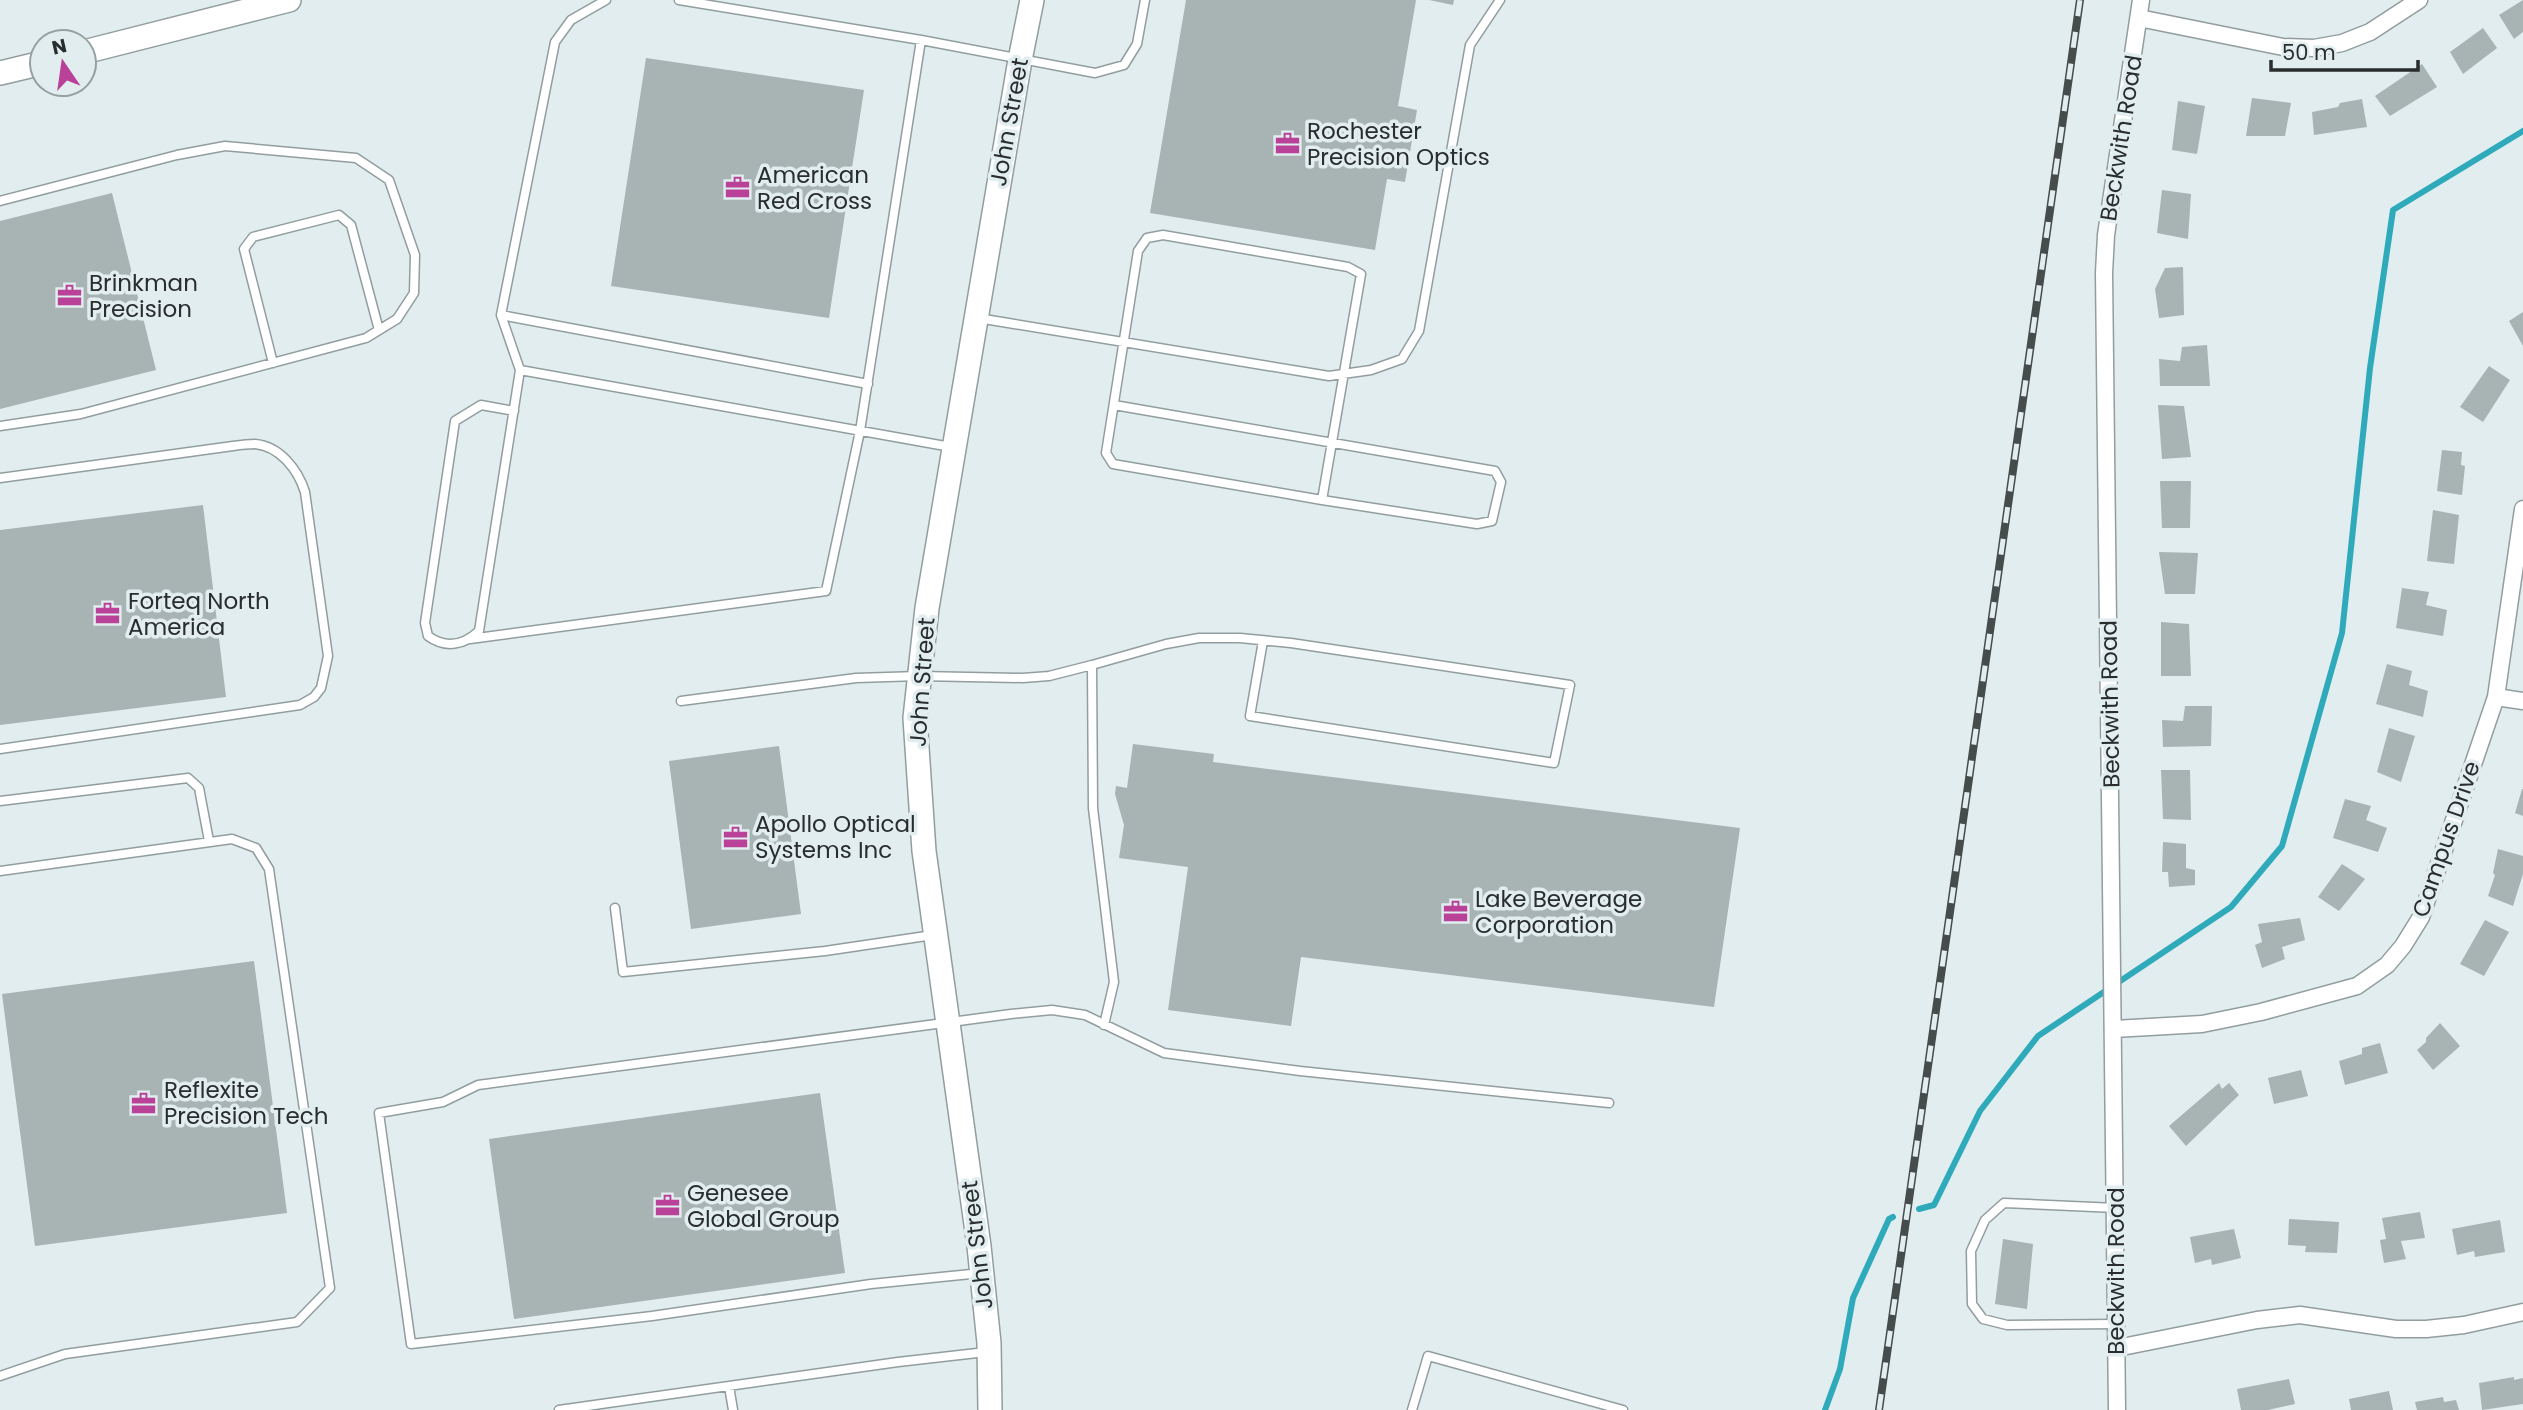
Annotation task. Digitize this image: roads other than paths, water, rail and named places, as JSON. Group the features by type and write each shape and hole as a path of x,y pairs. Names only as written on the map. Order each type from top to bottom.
{"street":[{"path":"98,48 289,0"},
{"name":"John Street","path":"990,1410 990,1352 924,850 915,718 927,608 1032,0"},
{"name":"Beckwith Road","path":"2118,1410 2104,274 2106,235 2141,0"},
{"path":"2139,18 2283,47 2315,48 2342,43 2370,32 2419,0"},
{"path":"0,73 28,66"},
{"name":"Campus Drive","path":"2114,1029 2202,1024 2261,1012 2357,986 2388,965 2403,946 2421,917 2496,697 2523,509"},
{"path":"2496,697 2523,701"},
{"path":"2117,1348 2258,1320 2300,1315 2396,1329 2426,1329 2463,1325 2523,1312"}],"lane":[{"path":"470,639 479,631 520,370 501,315 555,42 571,20 606,0"},
{"path":"680,0 921,40 1095,73 1124,65 1137,44 1145,0"},
{"path":"976,318 1329,376 1371,370 1402,359 1419,331 1470,45 1500,0"},
{"path":"514,411 481,405 455,421 425,622 428,636 436,642 455,645 470,639 826,591 860,431 921,40"},
{"path":"0,201 177,155 225,146 356,158 389,180 415,255 414,293 397,319 366,338 81,414 0,426"},
{"path":"274,363 244,249 253,237 339,215 351,225 379,330"},
{"path":"1114,405 1332,443 1495,471 1501,482 1492,521 1477,524 1322,500 1113,464 1106,453 1138,251 1147,238 1163,235 1348,267 1361,274 1345,374 1332,443 1322,500"},
{"path":"501,315 868,384"},
{"path":"520,370 954,448"},
{"path":"0,478 233,446 256,444 268,447 295,470 305,492 328,656 321,688 314,697 300,705 268,712 0,749"},
{"path":"681,701 856,678 1049,676 1166,644 1199,638 1263,640 1570,685 1554,763 1250,716 1263,640"},
{"path":"1092,665 1093,808 1114,982 1104,1025"},
{"path":"0,802 188,778 199,788 209,841"},
{"path":"0,871 209,841 232,839 256,848 269,869 330,1288 297,1322 65,1354 0,1376"},
{"path":"615,908 623,972 825,951 936,935"},
{"path":"981,1272 872,1284 652,1316 411,1344 379,1112 443,1102 478,1086 1052,1010 1085,1016 1164,1053 1609,1103"},
{"path":"2116,1208 2004,1203 1985,1220 1971,1251 1972,1304 1983,1319 2007,1325 2117,1324"},
{"path":"559,1410 990,1352"},
{"path":"1412,1410 1428,1356 1623,1410"},
{"path":"729,1386 733,1410"}],"waterway":[{"path":"1919,1209 1934,1205 1980,1111 2038,1036 2231,907 2282,846 2342,633 2370,368 2393,210 2523,131"},
{"path":"1825,1410 1840,1369 1853,1298 1889,1219 1893,1217"}],"railway":[{"path":"1879,1410 2080,0"}],"place":[{"name":"Rochester Precision Optics","path":"1287,144"},
{"name":"American Red Cross","path":"737,188"},
{"name":"Brinkman Precision","path":"69,296"},
{"name":"Forteq North America","path":"108,614"},
{"name":"Apollo Optical Systems Inc","path":"735,837"},
{"name":"Lake Beverage Corporation","path":"1455,912"},
{"name":"Reflexite Precision Tech","path":"144,1103"},
{"name":"Genesee Global Group","path":"667,1206"}]}
